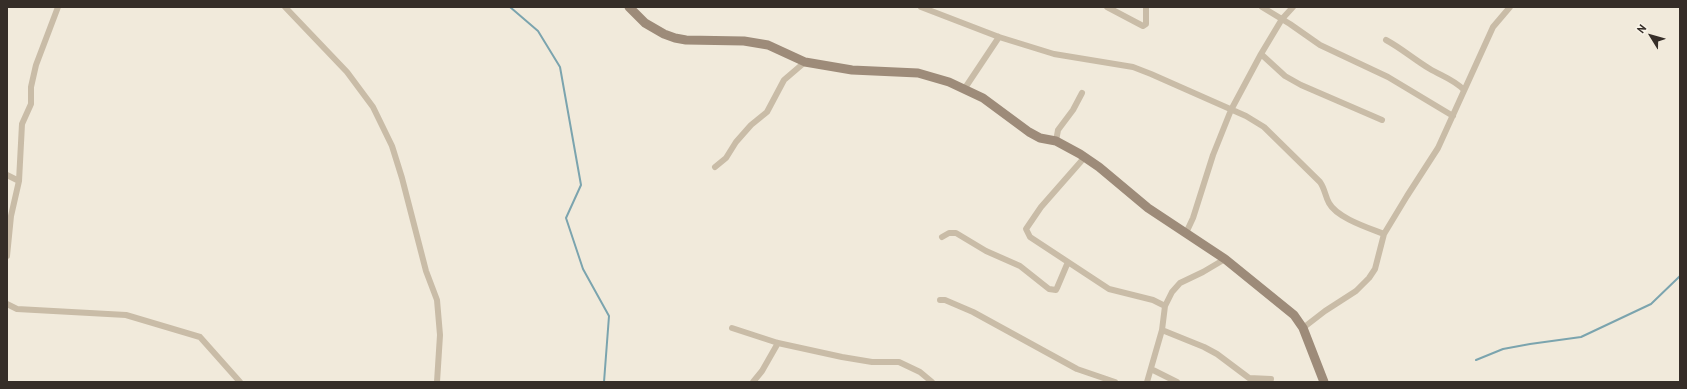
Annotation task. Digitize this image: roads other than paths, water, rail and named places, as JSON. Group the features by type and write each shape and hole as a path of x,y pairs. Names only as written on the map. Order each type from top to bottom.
{"street":[{"path":"7,256 12,216 19,181 22,124 31,104 36,65 58,7"},
{"path":"284,7 347,72 373,107 392,146 402,178 426,271 437,300 440,335 437,382"},
{"path":"629,7 645,23 674,38 686,40 727,39 760,43 781,50 805,62 852,70 918,73 964,88 1000,110 1029,132 1040,138 1056,141 1100,167 1148,208 1225,259 1294,315 1303,328 1324,382"},
{"path":"921,7 999,37 1054,54 1133,66 1246,116 1264,127 1320,182 1325,189 1329,203 1334,208 1353,221 1384,234"},
{"path":"1107,7 1143,26 1146,24 1146,7"},
{"path":"1262,7 1320,45 1388,77 1453,116"},
{"path":"1186,233 1193,218 1231,110 1260,54 1282,19 1293,7"},
{"path":"1303,328 1325,311 1356,291 1369,278 1375,269 1379,260 1384,234 1406,196 1438,148 1493,27 1510,7"},
{"path":"964,88 999,37"},
{"path":"1386,40 1430,69 1454,81 1464,90"},
{"path":"1260,54 1285,76 1301,85 1382,120"},
{"path":"715,167 726,158 736,142 751,125 767,112 784,80 805,62"},
{"path":"1056,141 1058,130 1073,110 1082,93"},
{"path":"1084,158 1041,207 1026,229 1030,237 1109,289 1152,300 1166,306"},
{"path":"7,175 19,181"},
{"path":"942,237 949,232 956,233 986,251 1020,266 1044,286 1053,290 1057,288 1068,262"},
{"path":"1147,382 1162,330 1166,306 1172,292 1180,283 1225,259"},
{"path":"940,300 945,300 972,312 1077,369 1115,382"},
{"path":"7,304 17,309 126,315 200,336 240,382"},
{"path":"732,328 778,343 842,357 872,362 900,362 920,372 932,382"},
{"path":"1162,330 1204,347 1217,354 1249,378 1271,379"},
{"path":"753,382 762,371 778,343"},
{"path":"1151,370 1177,382"}],"waterway":[{"path":"510,7 538,31 560,67 581,185 566,218 583,269 609,316 604,382"},
{"path":"1476,360 1503,349 1581,337 1651,304 1680,276"}]}
